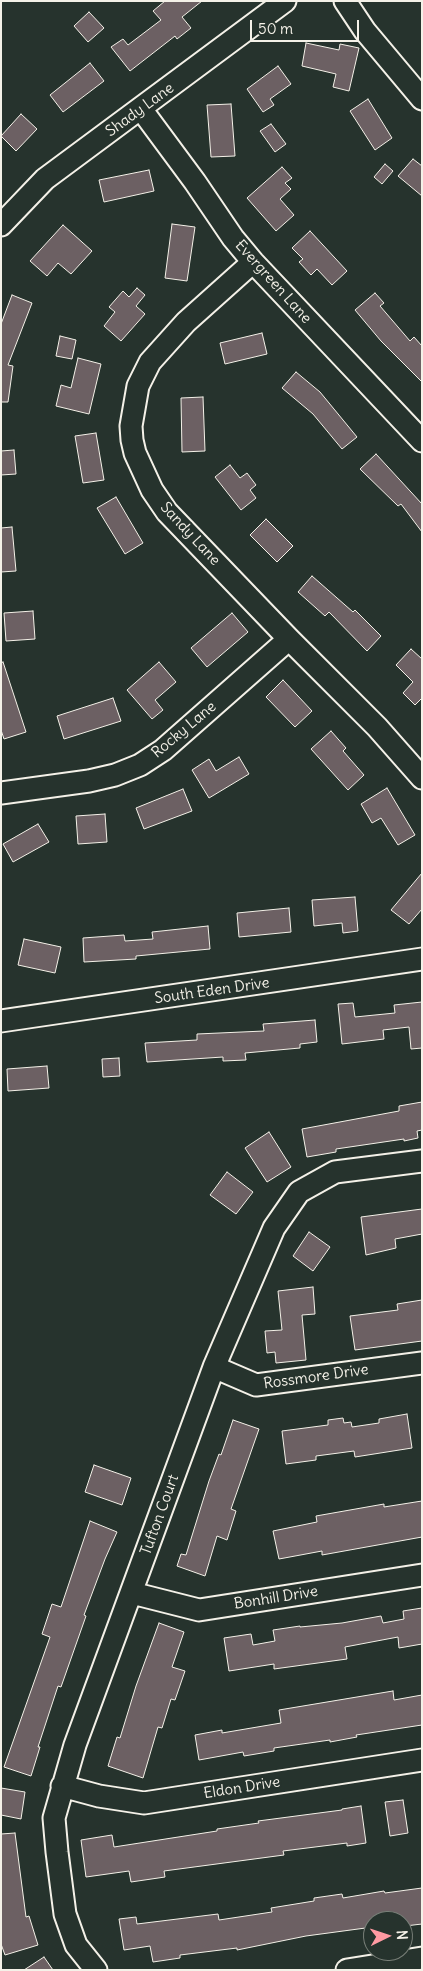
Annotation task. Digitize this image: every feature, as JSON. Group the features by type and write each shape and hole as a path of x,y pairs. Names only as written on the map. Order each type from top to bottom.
{"street":[{"name":"Shady Lane","path":"1,225 45,179 285,1"},
{"path":"345,1 365,31 422,99"},
{"name":"Evergreen Lane","path":"141,109 253,262 422,441"},
{"name":"Sandy Lane","path":"253,262 186,322 150,362 138,386 131,426 135,453 152,490 167,512 377,727 422,778"},
{"name":"Rocky Lane","path":"1,793 89,781 116,775 140,765 163,750 289,639"},
{"name":"South Eden Drive","path":"1,1021 422,959"},
{"name":"Tufton Court","path":"96,1970 76,1945 65,1914 54,1818 75,1745 214,1367 274,1228 299,1192 335,1172 422,1161"},
{"name":"Rossmore Drive","path":"214,1367 256,1385 422,1363"},
{"name":"Bonhill Drive","path":"132,1593 199,1610 422,1575"},
{"name":"Eldon Drive","path":"62,1786 99,1796 144,1803 422,1760"},
{"path":"347,1970 422,1958"}],"building":[{"path":"165,1 202,1 182,17 191,28 177,39 175,36 130,71 111,47 123,39 128,45 161,20 153,11"},
{"path":"89,12 104,28 88,42 74,26"},
{"path":"306,43 339,50 340,44 359,48 349,91 333,87 336,74 302,66"},
{"path":"90,63 104,81 63,112 50,95"},
{"path":"278,66 291,84 270,99 274,105 263,112 247,89"},
{"path":"368,99 392,138 375,150 350,111"},
{"path":"231,104 235,156 211,157 207,105"},
{"path":"21,114 37,129 16,151 1,136"},
{"path":"271,124 286,144 275,152 260,131"},
{"path":"413,159 422,166 422,196 398,176"},
{"path":"385,164 393,171 382,184 374,177"},
{"path":"282,167 292,178 285,183 291,189 280,199 294,215 276,231 247,198"},
{"path":"149,170 154,191 104,202 99,180"},
{"path":"172,224 195,227 187,281 165,278"},
{"path":"63,225 92,251 71,274 58,263 47,276 30,261"},
{"path":"310,231 347,271 332,285 317,269 311,275 299,262 303,259 292,248"},
{"path":"137,288 145,295 136,306 145,314 121,341 104,326 115,312 109,307 123,291 129,297"},
{"path":"375,293 384,303 380,306 410,341 414,337 422,346 422,382 381,341 355,310"},
{"path":"12,295 32,303 8,365 13,366 8,402 1,402 1,324"},
{"path":"262,333 267,354 225,364 220,343"},
{"path":"60,336 76,340 72,359 56,356"},
{"path":"78,358 101,364 89,414 56,406 61,385 71,388"},
{"path":"296,372 320,392 357,437 342,449 313,414 282,388"},
{"path":"203,397 205,451 182,452 181,398"},
{"path":"96,433 104,480 83,483 75,436"},
{"path":"14,450 16,474 1,475 1,451"},
{"path":"376,454 422,504 422,532 401,504 398,506 360,469"},
{"path":"230,465 240,478 247,473 256,485 250,490 256,498 241,510 215,477"},
{"path":"116,497 143,543 125,554 97,508"},
{"path":"266,519 293,546 277,562 250,535"},
{"path":"12,527 16,571 1,572 1,528"},
{"path":"312,576 353,612 355,610 381,636 367,651 329,612 325,616 298,592"},
{"path":"33,611 35,639 6,641 4,613"},
{"path":"232,613 248,632 207,667 191,648"},
{"path":"411,649 422,659 422,698 415,705 403,693 413,682 396,665"},
{"path":"3,662 26,732 4,739 1,730 1,663"},
{"path":"159,662 176,682 155,700 163,710 152,719 127,690"},
{"path":"283,680 312,711 295,727 266,697"},
{"path":"113,698 121,721 64,739 57,716"},
{"path":"331,731 346,748 343,751 364,775 348,790 311,749"},
{"path":"239,757 249,774 209,798 192,770 209,759 216,771"},
{"path":"387,788 415,835 398,845 381,818 372,823 361,804"},
{"path":"183,789 192,811 144,829 136,808"},
{"path":"105,814 107,842 78,844 76,816"},
{"path":"38,824 49,842 13,862 3,844"},
{"path":"422,873 422,909 409,924 391,910"},
{"path":"355,897 358,931 343,933 342,923 314,926 312,900"},
{"path":"289,908 291,932 239,937 237,913"},
{"path":"208,926 210,949 136,956 136,959 84,962 83,938 124,935 125,941 153,939 152,932"},
{"path":"24,939 61,947 55,973 18,965"},
{"path":"422,1002 422,1048 411,1049 409,1027 383,1030 384,1039 342,1044 338,1004 353,1003 355,1017 395,1013 394,1005"},
{"path":"315,1020 317,1042 300,1044 300,1048 245,1053 246,1060 223,1061 223,1057 147,1062 145,1043 197,1040 197,1034 264,1031 263,1024"},
{"path":"119,1058 120,1076 103,1077 102,1059"},
{"path":"47,1066 49,1088 8,1091 7,1069"},
{"path":"422,1102 422,1130 417,1131 418,1138 336,1149 336,1152 307,1157 302,1129 399,1111 399,1106"},
{"path":"269,1132 291,1167 267,1182 245,1148"},
{"path":"227,1172 253,1192 236,1214 210,1195"},
{"path":"422,1209 422,1234 395,1239 396,1248 366,1255 361,1217"},
{"path":"309,1232 330,1247 313,1271 293,1256"},
{"path":"313,1287 315,1314 302,1315 306,1360 276,1363 275,1352 267,1353 265,1331 282,1330 278,1291"},
{"path":"422,1300 422,1341 355,1350 350,1316 398,1310 397,1304"},
{"path":"407,1414 412,1448 355,1457 354,1451 316,1456 316,1460 286,1464 282,1431 328,1425 328,1420 343,1418 344,1423 351,1422 352,1427 379,1423 379,1419"},
{"path":"233,1420 259,1429 231,1509 236,1511 227,1540 217,1536 205,1576 177,1566 181,1554 186,1555 209,1481 219,1454 221,1455"},
{"path":"94,1465 131,1478 122,1505 85,1492"},
{"path":"422,1501 422,1537 322,1555 322,1551 279,1559 273,1531 317,1522 316,1516 384,1504 384,1507"},
{"path":"90,1521 117,1532 84,1615 86,1616 61,1687 58,1686 38,1747 40,1747 31,1776 4,1767 50,1637 42,1634 52,1604 61,1607"},
{"path":"422,1608 422,1644 399,1648 398,1637 345,1647 347,1659 274,1669 274,1664 229,1671 224,1638 251,1634 253,1645 275,1641 273,1630 342,1623 381,1616 383,1623 404,1619 403,1611"},
{"path":"159,1623 184,1632 172,1667 185,1671 175,1700 171,1699 162,1728 158,1727 143,1778 108,1766 117,1737 120,1738 136,1686"},
{"path":"393,1691 394,1700 422,1695 422,1725 356,1735 357,1737 330,1742 330,1740 274,1748 274,1751 244,1756 243,1752 199,1760 195,1735 222,1730 222,1733 281,1723 279,1710"},
{"path":"1,1788 25,1792 21,1819 1,1815"},
{"path":"403,1800 408,1833 390,1836 385,1802"},
{"path":"361,1806 366,1843 347,1846 347,1843 283,1851 284,1855 164,1871 165,1877 131,1882 129,1871 86,1877 81,1840 112,1835 114,1847 217,1831 217,1829 259,1823 258,1821"},
{"path":"15,1833 26,1917 29,1916 38,1945 5,1955 1,1944 1,1834"},
{"path":"422,1888 422,1924 413,1925 413,1911 363,1911 363,1928 306,1936 237,1950 237,1948 180,1955 180,1958 153,1962 150,1946 124,1950 119,1919 136,1917 137,1924 218,1914 219,1920 272,1912 271,1908 314,1901 314,1898 342,1894 343,1898 384,1891 385,1893"},
{"path":"44,1957 53,1970 24,1970"}]}
